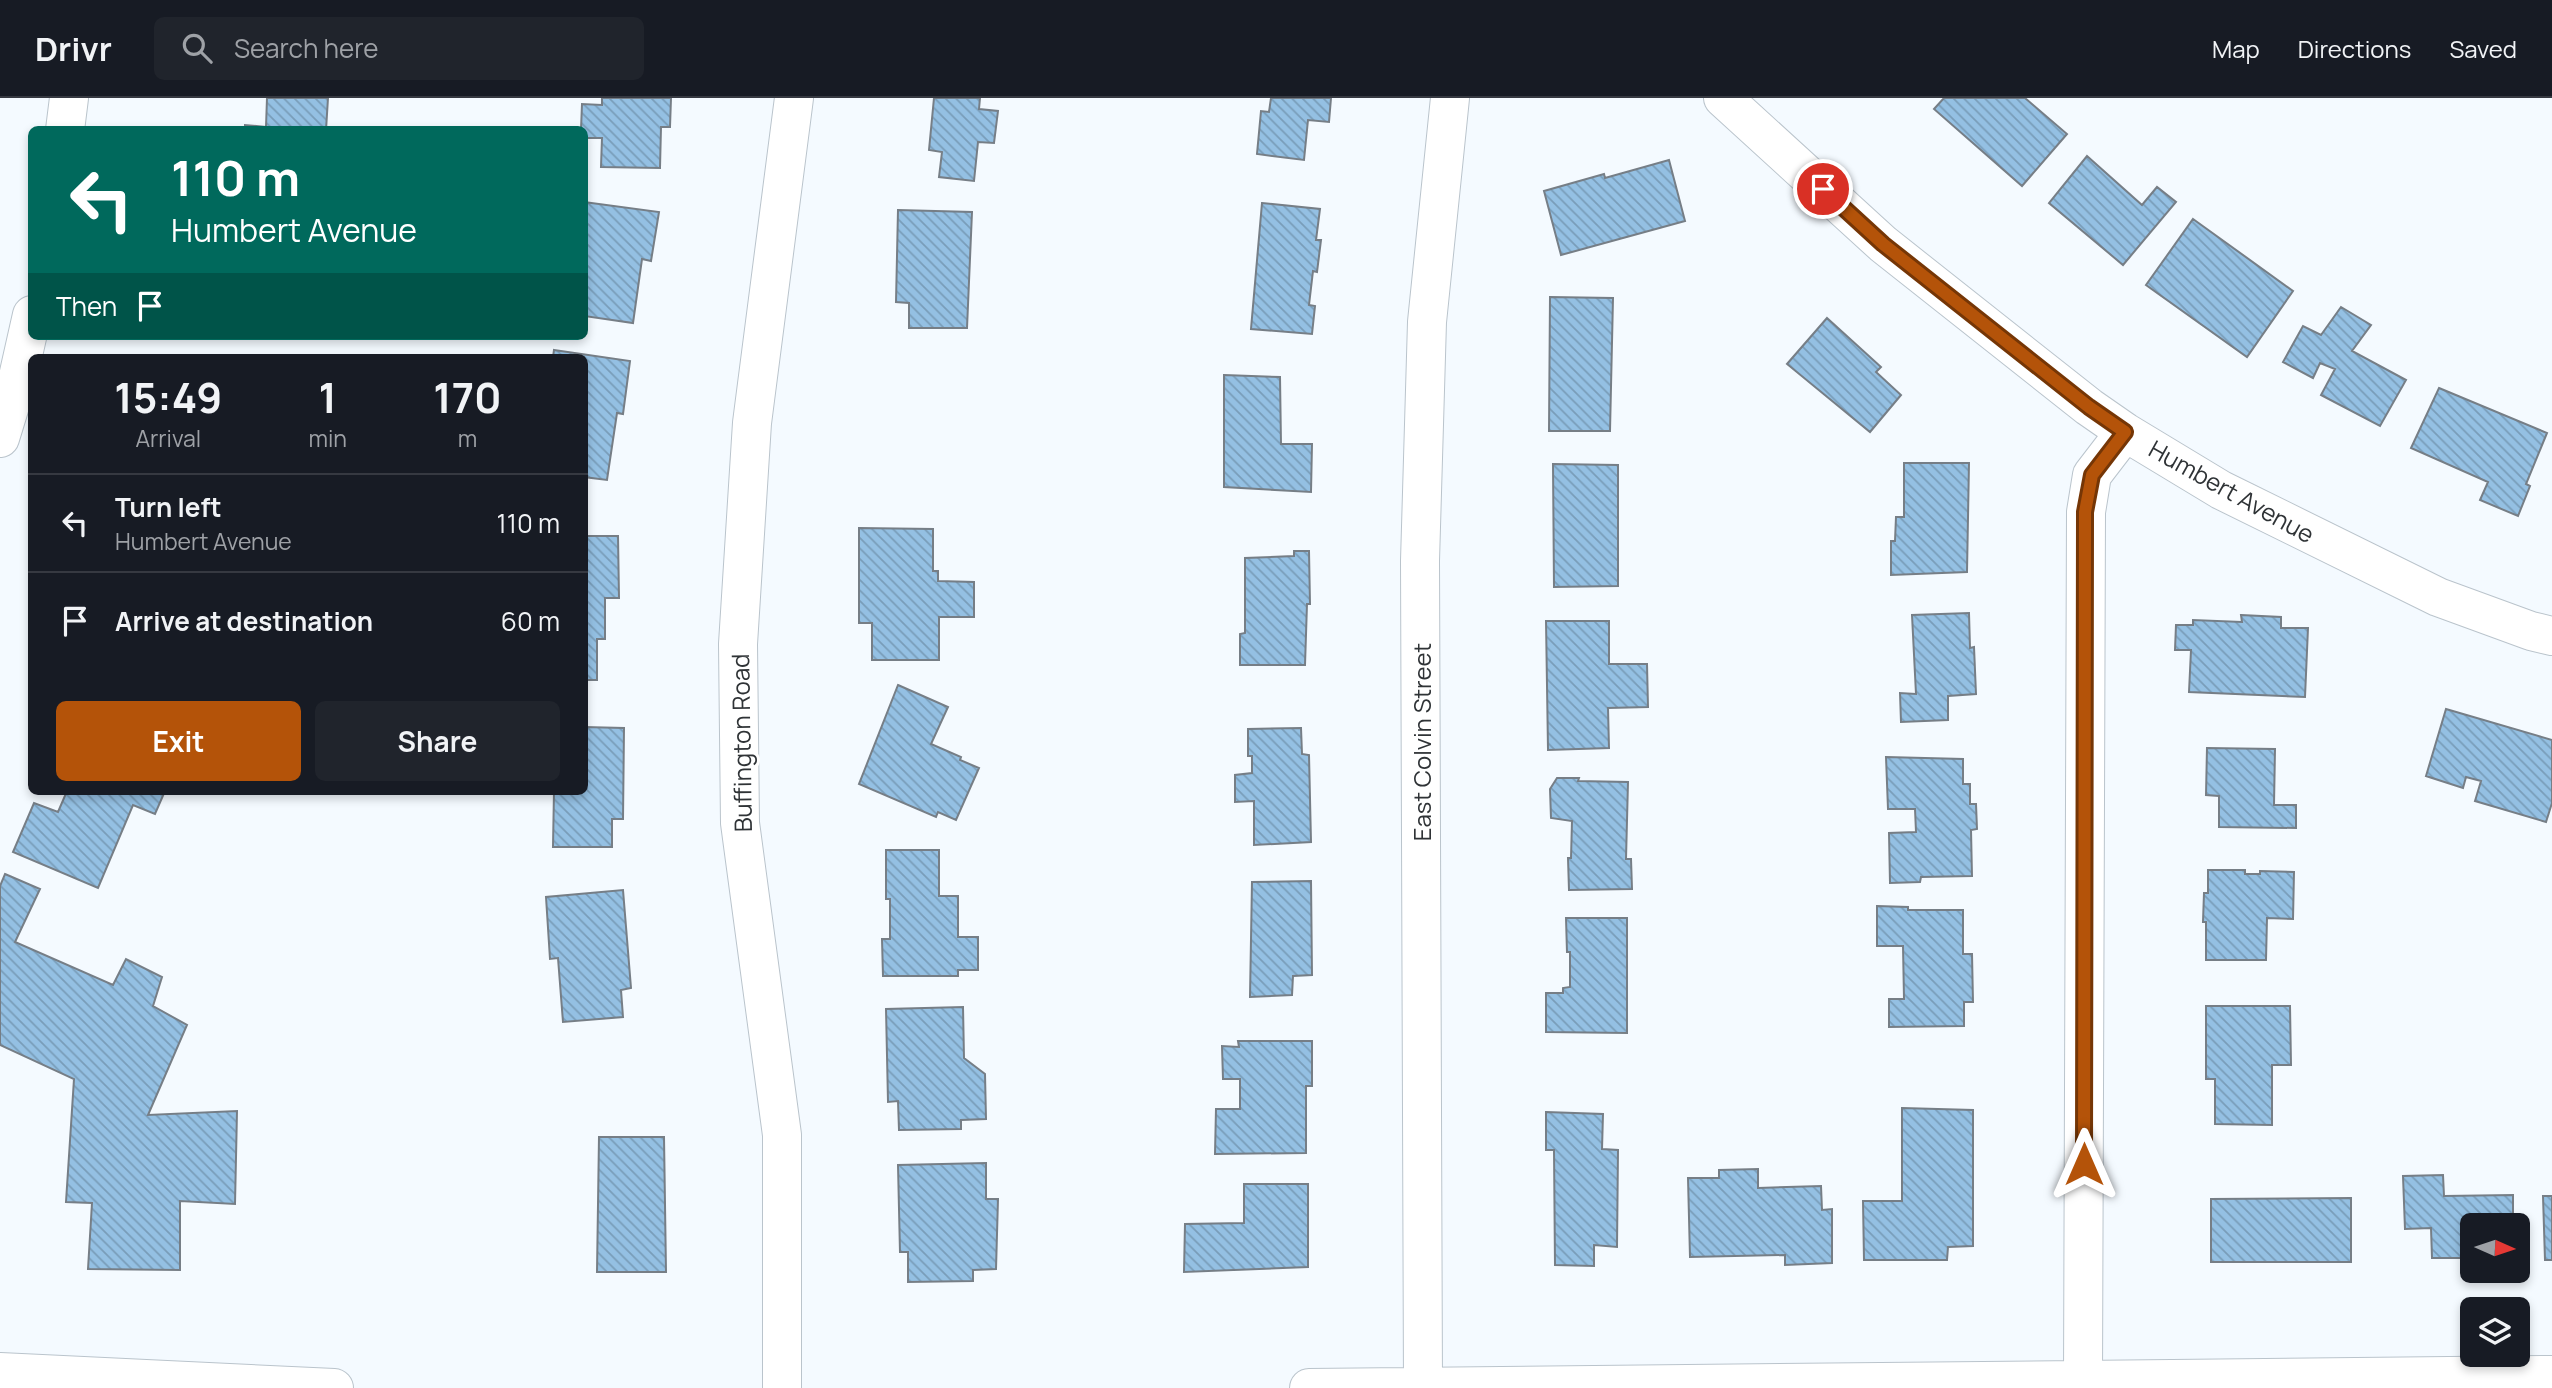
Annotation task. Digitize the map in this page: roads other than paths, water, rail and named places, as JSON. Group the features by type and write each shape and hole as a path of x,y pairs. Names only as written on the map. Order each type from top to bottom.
{"street":[{"path":"66,126 69,98"},
{"name":"Buffington Road","path":"782,1388 782,1135 740,823 738,644 752,423 794,98"},
{"name":"East Colvin Street","path":"1423,1387 1420,561 1427,322 1450,98"},
{"name":"Humbert Avenue","path":"1723,98 1883,244 2089,407 2125,432 2221,490 2438,597 2552,636"},
{"path":"0,438 28,333"},
{"path":"2083,1378 2085,512 2092,475 2125,432"},
{"path":"0,1372 334,1388"},
{"path":"1309,1388 2552,1375"}]}
